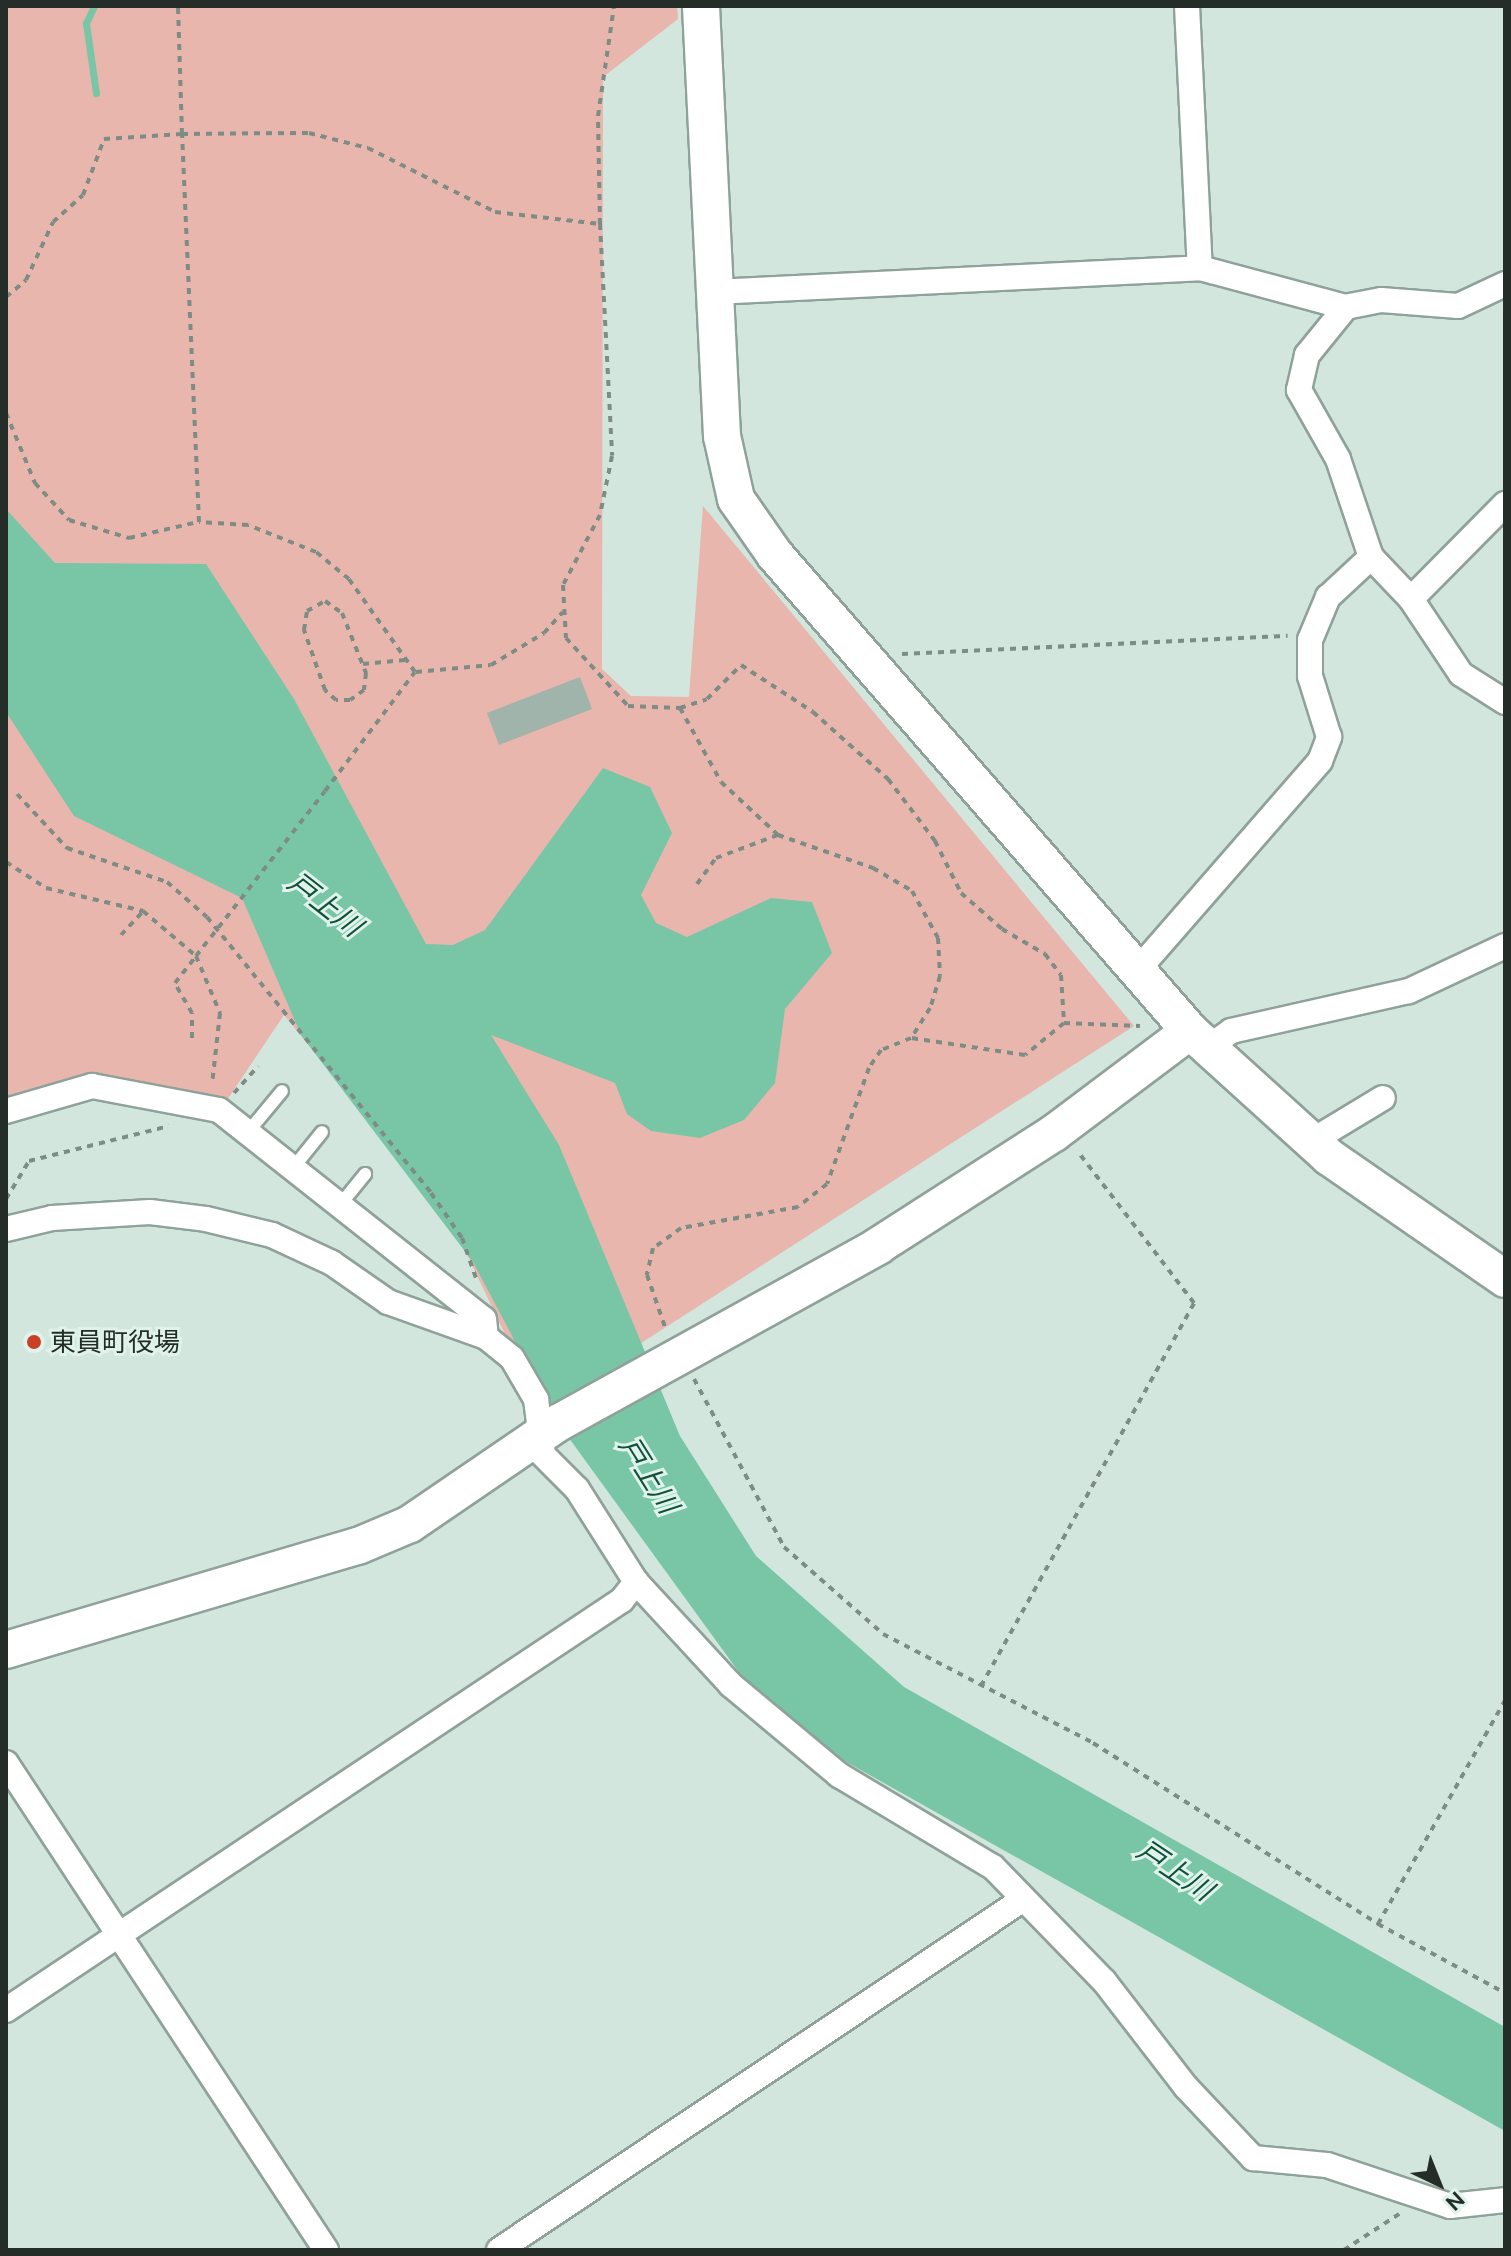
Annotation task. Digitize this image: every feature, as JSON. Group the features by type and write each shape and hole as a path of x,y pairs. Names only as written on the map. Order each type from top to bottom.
{"street":[{"path":"701,6 722,436 736,499 867,662 1136,972 1199,1040 1310,1142 1505,1279"},
{"path":"1187,6 1200,268"},
{"path":"714,292 1200,268 1346,307 1381,300 1458,306 1505,284"},
{"path":"1346,307 1307,355 1299,390 1338,459 1371,557 1411,599 1461,674 1505,702"},
{"path":"1411,599 1505,504"},
{"path":"1136,972 1320,761 1329,737 1310,676 1310,640 1328,597 1371,557"},
{"path":"6,1650 358,1546 422,1517 549,1429 878,1246 1199,1040 1409,991 1505,946"},
{"path":"6,1111 92,1086 219,1110 340,1205 485,1328 512,1358 549,1429 543,1455 577,1489 636,1582 731,1685 802,1745 993,1867 1121,2000 1186,2087 1253,2158 1327,2165 1414,2197 1450,2206 1505,2200"},
{"path":"1310,1142 1383,1098"},
{"path":"6,1229 52,1218 150,1212 206,1219 272,1235 388,1302 485,1328"},
{"path":"6,2010 622,1600 636,1582"},
{"path":"6,1763 326,2250"},
{"path":"499,2250 1022,1900"}],"lane":[{"path":"248,1132 282,1091"},
{"path":"293,1168 322,1132"},
{"path":"340,1205 365,1174"}],"path":[{"path":"178,6 199,522"},
{"path":"614,6 598,116 600,224 612,456 600,515 563,585 566,638 610,691 628,706 680,708 707,699 741,665 841,732 913,810 961,893 1054,963 1063,983 1064,1023 1041,1047 1013,1057 911,1038 881,1050 869,1068 843,1154 817,1194 783,1212 681,1228 653,1248 647,1275 654,1311 674,1359 784,1547 883,1634 1093,1743 1378,1924 1505,1993"},
{"path":"6,297 26,280 44,235 88,187 104,139 182,134 309,133 368,148 495,212 600,224"},
{"path":"6,413 35,483 69,520 129,538 199,522 248,525 316,552 349,579 415,672"},
{"path":"312,605 338,606 363,664 364,690 343,701 330,696 304,630 312,605"},
{"path":"192,1038 192,1013 175,983 415,672 491,665 544,633 564,610"},
{"path":"867,662 916,653 1285,635 1310,640"},
{"path":"363,664 405,660"},
{"path":"680,708 721,782 778,835 873,868 904,885 923,908 938,938 940,976 911,1038"},
{"path":"17,794 67,848 167,882 207,917 444,1210 473,1262 485,1328"},
{"path":"697,884 716,858 778,835"},
{"path":"6,862 46,888 143,911 196,956"},
{"path":"121,935 143,911"},
{"path":"1064,1023 1140,1026"},
{"path":"227,1100 258,1066"},
{"path":"981,1686 1194,1303 1060,1128"},
{"path":"1378,1924 1505,1700"},
{"path":"1344,2250 1414,2197"}],"shaded area":[{"path":"6,6 677,6 678,19 603,77 602,669 631,696 689,697 703,506 1134,1026 621,1356 536,1399 450,1219 284,1015 227,1100 92,1086 6,1100"}],"water":[{"name":"戸上川","path":"6,509 55,563 206,564 294,699 426,944 453,945 485,930 603,768 650,787 672,833 641,895 656,923 687,937 771,898 812,902 832,953 785,1009 775,1083 744,1120 700,1138 651,1131 627,1114 615,1083 491,1035 559,1145 680,1436 756,1556 904,1687 1505,2027 1505,2131 775,1722 558,1423 473,1262 301,1035 242,898 74,816 6,712"}],"building":[{"path":"580,677 592,709 499,745 487,713"}],"waterway":[{"path":"94,6 86,23 96,93"}],"place":[{"name":"東員町役場","path":"34,1342"}]}
